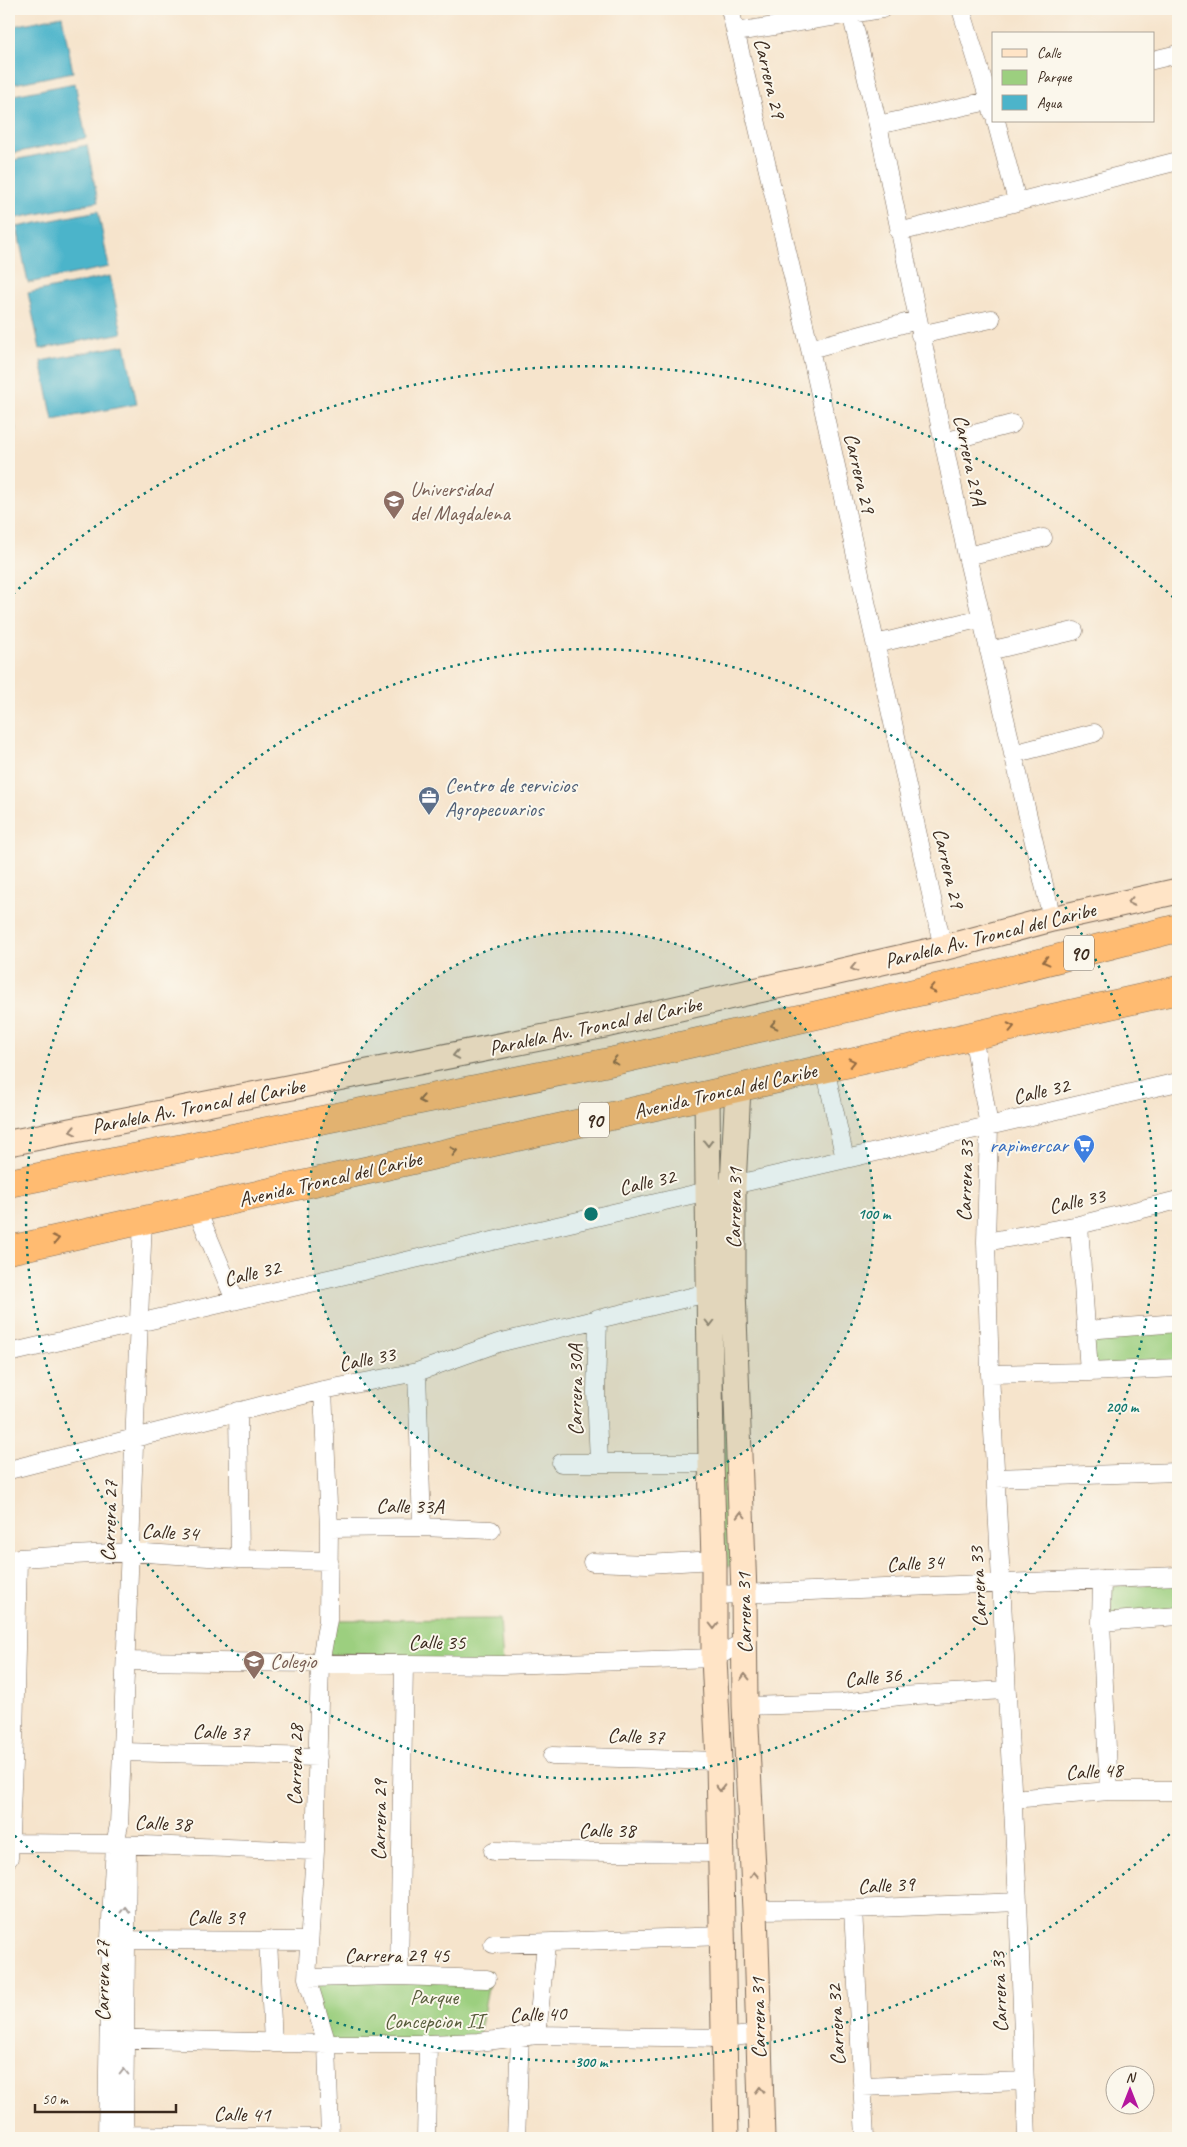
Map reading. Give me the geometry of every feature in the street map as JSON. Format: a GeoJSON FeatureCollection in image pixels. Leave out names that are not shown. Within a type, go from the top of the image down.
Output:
{"type":"FeatureCollection","features":[{"type":"Feature","properties":{"kind":"highway","name":"90"},"geometry":{"type":"LineString","coordinates":[[9,1183],[614,1061],[980,978],[1178,928]]}},
{"type":"Feature","properties":{"kind":"highway","name":"Avenida Troncal del Caribe"},"geometry":{"type":"LineString","coordinates":[[9,1250],[1178,990]]}},
{"type":"Feature","properties":{"kind":"street","name":"Carrera 29"},"geometry":{"type":"LineString","coordinates":[[730,9],[810,349],[943,948]]}},
{"type":"Feature","properties":{"kind":"street"},"geometry":{"type":"LineString","coordinates":[[736,32],[851,12],[882,9]]}},
{"type":"Feature","properties":{"kind":"street"},"geometry":{"type":"LineString","coordinates":[[878,125],[992,104],[961,9]]}},
{"type":"Feature","properties":{"kind":"street","name":"Carrera 29A"},"geometry":{"type":"LineString","coordinates":[[851,12],[878,125],[967,556],[1052,919]]}},
{"type":"Feature","properties":{"kind":"street"},"geometry":{"type":"LineString","coordinates":[[1154,60],[1178,54]]}},
{"type":"Feature","properties":{"kind":"street"},"geometry":{"type":"LineString","coordinates":[[996,122],[1017,201]]}},
{"type":"Feature","properties":{"kind":"street"},"geometry":{"type":"LineString","coordinates":[[899,232],[1178,161]]}},
{"type":"Feature","properties":{"kind":"street"},"geometry":{"type":"LineString","coordinates":[[810,349],[919,327],[991,319]]}},
{"type":"Feature","properties":{"kind":"street"},"geometry":{"type":"LineString","coordinates":[[944,442],[1012,424]]}},
{"type":"Feature","properties":{"kind":"street"},"geometry":{"type":"LineString","coordinates":[[967,556],[1042,538]]}},
{"type":"Feature","properties":{"kind":"street"},"geometry":{"type":"LineString","coordinates":[[876,644],[982,618]]}},
{"type":"Feature","properties":{"kind":"street"},"geometry":{"type":"LineString","coordinates":[[989,651],[1074,631]]}},
{"type":"Feature","properties":{"kind":"street"},"geometry":{"type":"LineString","coordinates":[[1013,754],[1094,733]]}},
{"type":"Feature","properties":{"kind":"street","name":"Paralela Av. Troncal del Caribe"},"geometry":{"type":"LineString","coordinates":[[9,1143],[605,1025],[943,948],[1052,919],[1178,890]]}},
{"type":"Feature","properties":{"kind":"street","name":"Carrera 33"},"geometry":{"type":"LineString","coordinates":[[973,1035],[989,1126],[986,1242],[990,1374],[1018,1902],[1027,2138]]}},
{"type":"Feature","properties":{"kind":"street"},"geometry":{"type":"LineString","coordinates":[[825,1068],[845,1159]]}},
{"type":"Feature","properties":{"kind":"street","name":"Calle 32"},"geometry":{"type":"LineString","coordinates":[[9,1352],[1178,1082]]}},
{"type":"Feature","properties":{"kind":"street","name":"Carrera 31"},"geometry":{"type":"LineString","coordinates":[[726,2138],[719,1761],[714,1658],[714,1560],[710,1463],[721,1290],[733,1185],[738,1088]]}},
{"type":"Feature","properties":{"kind":"street","name":"Carrera 31"},"geometry":{"type":"LineString","coordinates":[[706,1095],[709,1190],[721,1290],[744,1593],[745,1706],[755,1910],[762,2138]]}},
{"type":"Feature","properties":{"kind":"street","name":"Calle 33"},"geometry":{"type":"LineString","coordinates":[[986,1242],[1079,1225],[1178,1200]]}},
{"type":"Feature","properties":{"kind":"street"},"geometry":{"type":"LineString","coordinates":[[196,1208],[235,1300]]}},
{"type":"Feature","properties":{"kind":"street","name":"Carrera 27"},"geometry":{"type":"LineString","coordinates":[[117,2039],[125,1940],[119,1825],[143,1219]]}},
{"type":"Feature","properties":{"kind":"street"},"geometry":{"type":"LineString","coordinates":[[1079,1225],[1089,1372]]}},
{"type":"Feature","properties":{"kind":"street","name":"Calle 33"},"geometry":{"type":"LineString","coordinates":[[9,1470],[323,1390],[417,1372],[498,1343],[721,1290]]}},
{"type":"Feature","properties":{"kind":"street","name":"Carrera 30A"},"geometry":{"type":"LineString","coordinates":[[598,1318],[596,1392],[599,1462]]}},
{"type":"Feature","properties":{"kind":"street"},"geometry":{"type":"LineString","coordinates":[[1086,1330],[1178,1323]]}},
{"type":"Feature","properties":{"kind":"street"},"geometry":{"type":"LineString","coordinates":[[990,1374],[1178,1368]]}},
{"type":"Feature","properties":{"kind":"street"},"geometry":{"type":"LineString","coordinates":[[417,1372],[422,1527]]}},
{"type":"Feature","properties":{"kind":"street","name":"Carrera 28"},"geometry":{"type":"LineString","coordinates":[[323,1390],[329,1528],[328,1620],[320,1664],[315,1851],[307,1978],[327,2044],[330,2138]]}},
{"type":"Feature","properties":{"kind":"street"},"geometry":{"type":"LineString","coordinates":[[238,1411],[240,1559]]}},
{"type":"Feature","properties":{"kind":"street"},"geometry":{"type":"LineString","coordinates":[[561,1463],[710,1463]]}},
{"type":"Feature","properties":{"kind":"street"},"geometry":{"type":"LineString","coordinates":[[996,1478],[1178,1472]]}},
{"type":"Feature","properties":{"kind":"street","name":"Calle 33A"},"geometry":{"type":"LineString","coordinates":[[329,1528],[422,1527],[491,1530]]}},
{"type":"Feature","properties":{"kind":"street","name":"Calle 34"},"geometry":{"type":"LineString","coordinates":[[14,1559],[130,1552],[240,1559],[329,1561]]}},
{"type":"Feature","properties":{"kind":"street"},"geometry":{"type":"LineString","coordinates":[[9,1858],[14,1559]]}},
{"type":"Feature","properties":{"kind":"street"},"geometry":{"type":"LineString","coordinates":[[592,1562],[648,1564],[714,1560]]}},
{"type":"Feature","properties":{"kind":"street","name":"Calle 34"},"geometry":{"type":"LineString","coordinates":[[714,1595],[1178,1576]]}},
{"type":"Feature","properties":{"kind":"street"},"geometry":{"type":"LineString","coordinates":[[1102,1579],[1101,1622],[1109,1791]]}},
{"type":"Feature","properties":{"kind":"street"},"geometry":{"type":"LineString","coordinates":[[1101,1622],[1178,1616]]}},
{"type":"Feature","properties":{"kind":"street","name":"Calle 35"},"geometry":{"type":"LineString","coordinates":[[126,1661],[503,1665],[714,1658],[744,1642]]}},
{"type":"Feature","properties":{"kind":"street","name":"Carrera 29"},"geometry":{"type":"LineString","coordinates":[[399,1976],[404,1664]]}},
{"type":"Feature","properties":{"kind":"street","name":"Calle 36"},"geometry":{"type":"LineString","coordinates":[[745,1706],[842,1703],[900,1696],[1006,1690]]}},
{"type":"Feature","properties":{"kind":"street","name":"Calle 37"},"geometry":{"type":"LineString","coordinates":[[122,1752],[318,1757]]}},
{"type":"Feature","properties":{"kind":"street","name":"Calle 37"},"geometry":{"type":"LineString","coordinates":[[552,1756],[719,1761]]}},
{"type":"Feature","properties":{"kind":"street","name":"Calle 48"},"geometry":{"type":"LineString","coordinates":[[1012,1799],[1109,1791],[1178,1791]]}},
{"type":"Feature","properties":{"kind":"street","name":"Calle 38"},"geometry":{"type":"LineString","coordinates":[[9,1843],[121,1844],[315,1851]]}},
{"type":"Feature","properties":{"kind":"street","name":"Carrera 27"},"geometry":{"type":"LineString","coordinates":[[118,2137],[117,2039],[110,1939],[121,1844]]}},
{"type":"Feature","properties":{"kind":"street","name":"Calle 38"},"geometry":{"type":"LineString","coordinates":[[493,1851],[720,1853]]}},
{"type":"Feature","properties":{"kind":"street","name":"Calle 39"},"geometry":{"type":"LineString","coordinates":[[755,1910],[853,1909],[1018,1902]]}},
{"type":"Feature","properties":{"kind":"street","name":"Carrera 32"},"geometry":{"type":"LineString","coordinates":[[853,1909],[865,2138]]}},
{"type":"Feature","properties":{"kind":"street"},"geometry":{"type":"LineString","coordinates":[[493,1944],[546,1944],[723,1936]]}},
{"type":"Feature","properties":{"kind":"street","name":"Calle 39"},"geometry":{"type":"LineString","coordinates":[[125,1940],[308,1941]]}},
{"type":"Feature","properties":{"kind":"street"},"geometry":{"type":"LineString","coordinates":[[268,1940],[273,2042]]}},
{"type":"Feature","properties":{"kind":"street"},"geometry":{"type":"LineString","coordinates":[[516,2138],[528,2035],[546,1944]]}},
{"type":"Feature","properties":{"kind":"street","name":"Carrera 29 45"},"geometry":{"type":"LineString","coordinates":[[307,1978],[399,1976],[486,1979]]}},
{"type":"Feature","properties":{"kind":"street","name":"Calle 40"},"geometry":{"type":"LineString","coordinates":[[117,2039],[327,2044],[428,2044],[478,2042],[528,2035],[724,2038],[758,2034]]}},
{"type":"Feature","properties":{"kind":"street"},"geometry":{"type":"LineString","coordinates":[[426,2138],[428,2044]]}},
{"type":"Feature","properties":{"kind":"street"},"geometry":{"type":"LineString","coordinates":[[862,2087],[1025,2081]]}},
{"type":"Feature","properties":{"kind":"street","name":"Calle 41"},"geometry":{"type":"LineString","coordinates":[[118,2137],[330,2138]]}},
{"type":"Feature","properties":{"kind":"green space"},"geometry":{"type":"Polygon","coordinates":[[[729,1324],[734,1565],[720,1568],[712,1325],[729,1324]]]}},
{"type":"Feature","properties":{"kind":"green space"},"geometry":{"type":"Polygon","coordinates":[[[1178,1328],[1178,1363],[1092,1365],[1093,1332],[1178,1328]]]}},
{"type":"Feature","properties":{"kind":"green space"},"geometry":{"type":"Polygon","coordinates":[[[1178,1584],[1178,1615],[1107,1617],[1107,1586],[1178,1584]]]}},
{"type":"Feature","properties":{"kind":"green space"},"geometry":{"type":"Polygon","coordinates":[[[500,1619],[503,1665],[320,1664],[328,1620],[500,1619]]]}},
{"type":"Feature","properties":{"kind":"green space","name":"Parque Concepcion II"},"geometry":{"type":"Polygon","coordinates":[[[491,1972],[478,2042],[331,2045],[307,1979],[491,1972]]]}},
{"type":"Feature","properties":{"kind":"water"},"geometry":{"type":"Polygon","coordinates":[[[62,16],[73,72],[9,85],[9,27],[62,16]]]}},
{"type":"Feature","properties":{"kind":"water"},"geometry":{"type":"Polygon","coordinates":[[[75,83],[86,138],[9,154],[9,96],[75,83]]]}},
{"type":"Feature","properties":{"kind":"water"},"geometry":{"type":"Polygon","coordinates":[[[87,145],[98,202],[16,218],[9,180],[9,161],[87,145]]]}},
{"type":"Feature","properties":{"kind":"water"},"geometry":{"type":"Polygon","coordinates":[[[98,211],[109,267],[28,283],[17,227],[98,211]]]}},
{"type":"Feature","properties":{"kind":"water"},"geometry":{"type":"Polygon","coordinates":[[[110,276],[122,333],[40,349],[28,293],[110,276]]]}},
{"type":"Feature","properties":{"kind":"water"},"geometry":{"type":"Polygon","coordinates":[[[125,345],[137,404],[53,420],[41,361],[125,345]]]}},
{"type":"Feature","properties":{"kind":"water"},"geometry":{"type":"Polygon","coordinates":[[[9,396],[16,432],[9,433],[9,396]]]}},
{"type":"Feature","properties":{"kind":"place","name":"Universidad del Magdalena"},"geometry":{"type":"Point","coordinates":[394,520]}},
{"type":"Feature","properties":{"kind":"place","name":"Centro de servicios Agropecuarios"},"geometry":{"type":"Point","coordinates":[429,816]}},
{"type":"Feature","properties":{"kind":"place","name":"rapimercar"},"geometry":{"type":"Point","coordinates":[1084,1164]}},
{"type":"Feature","properties":{"kind":"place","name":"Colegio"},"geometry":{"type":"Point","coordinates":[254,1680]}}]}
